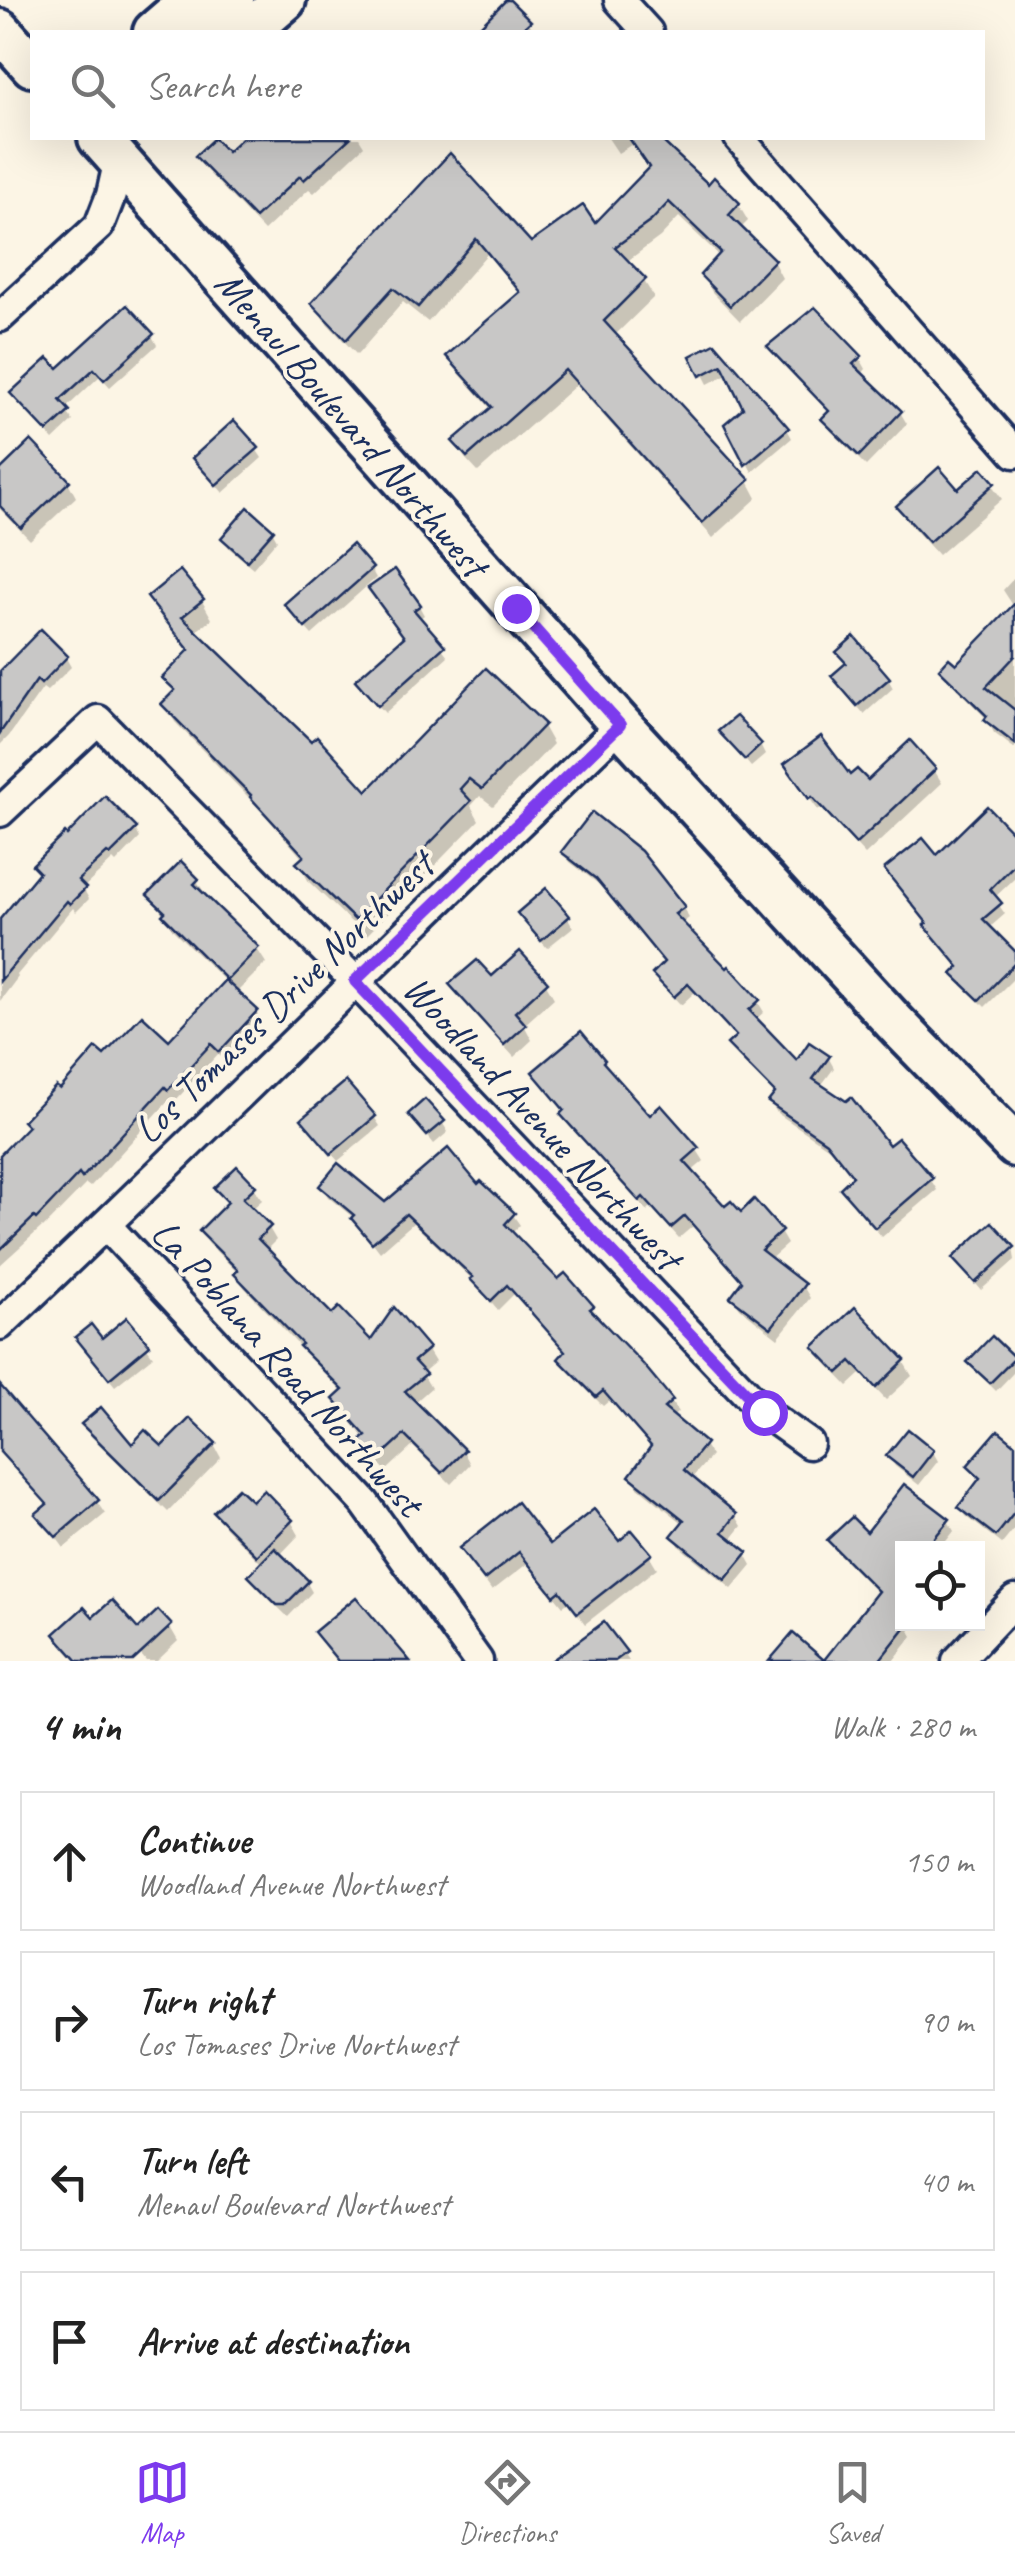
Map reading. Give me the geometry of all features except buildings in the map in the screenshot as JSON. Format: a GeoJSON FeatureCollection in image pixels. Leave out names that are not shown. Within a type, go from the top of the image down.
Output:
{"type":"FeatureCollection","features":[{"type":"Feature","properties":{"kind":"main road"},"geometry":{"type":"LineString","coordinates":[[156,30],[191,0]]}},
{"type":"Feature","properties":{"kind":"main road"},"geometry":{"type":"LineString","coordinates":[[201,30],[233,0]]}},
{"type":"Feature","properties":{"kind":"main road"},"geometry":{"type":"LineString","coordinates":[[250,30],[285,0]]}},
{"type":"Feature","properties":{"kind":"main road"},"geometry":{"type":"LineString","coordinates":[[0,30],[30,64]]}},
{"type":"Feature","properties":{"kind":"main road","name":"Menaul Boulevard Northwest"},"geometry":{"type":"LineString","coordinates":[[121,143],[620,725],[896,1024],[1015,1146]]}},
{"type":"Feature","properties":{"kind":"street"},"geometry":{"type":"LineString","coordinates":[[619,0],[646,30]]}},
{"type":"Feature","properties":{"kind":"street"},"geometry":{"type":"LineString","coordinates":[[741,140],[1015,453]]}},
{"type":"Feature","properties":{"kind":"street"},"geometry":{"type":"LineString","coordinates":[[0,317],[99,226],[111,195],[121,143]]}},
{"type":"Feature","properties":{"kind":"street","name":"Woodland Avenue Northwest"},"geometry":{"type":"LineString","coordinates":[[0,812],[98,720],[355,981],[764,1412],[808,1444]]}},
{"type":"Feature","properties":{"kind":"street","name":"Los Tomases Drive Northwest"},"geometry":{"type":"LineString","coordinates":[[0,1325],[620,725]]}},
{"type":"Feature","properties":{"kind":"street","name":"La Poblana Road Northwest"},"geometry":{"type":"LineString","coordinates":[[106,1225],[364,1502],[478,1661]]}},
{"type":"Feature","properties":{"kind":"street"},"geometry":{"type":"LineString","coordinates":[[957,1661],[1015,1600]]}},
{"type":"Feature","properties":{"kind":"route"},"geometry":{"type":"LineString","coordinates":[[516,608],[620,725],[355,981],[764,1412]]}}]}
